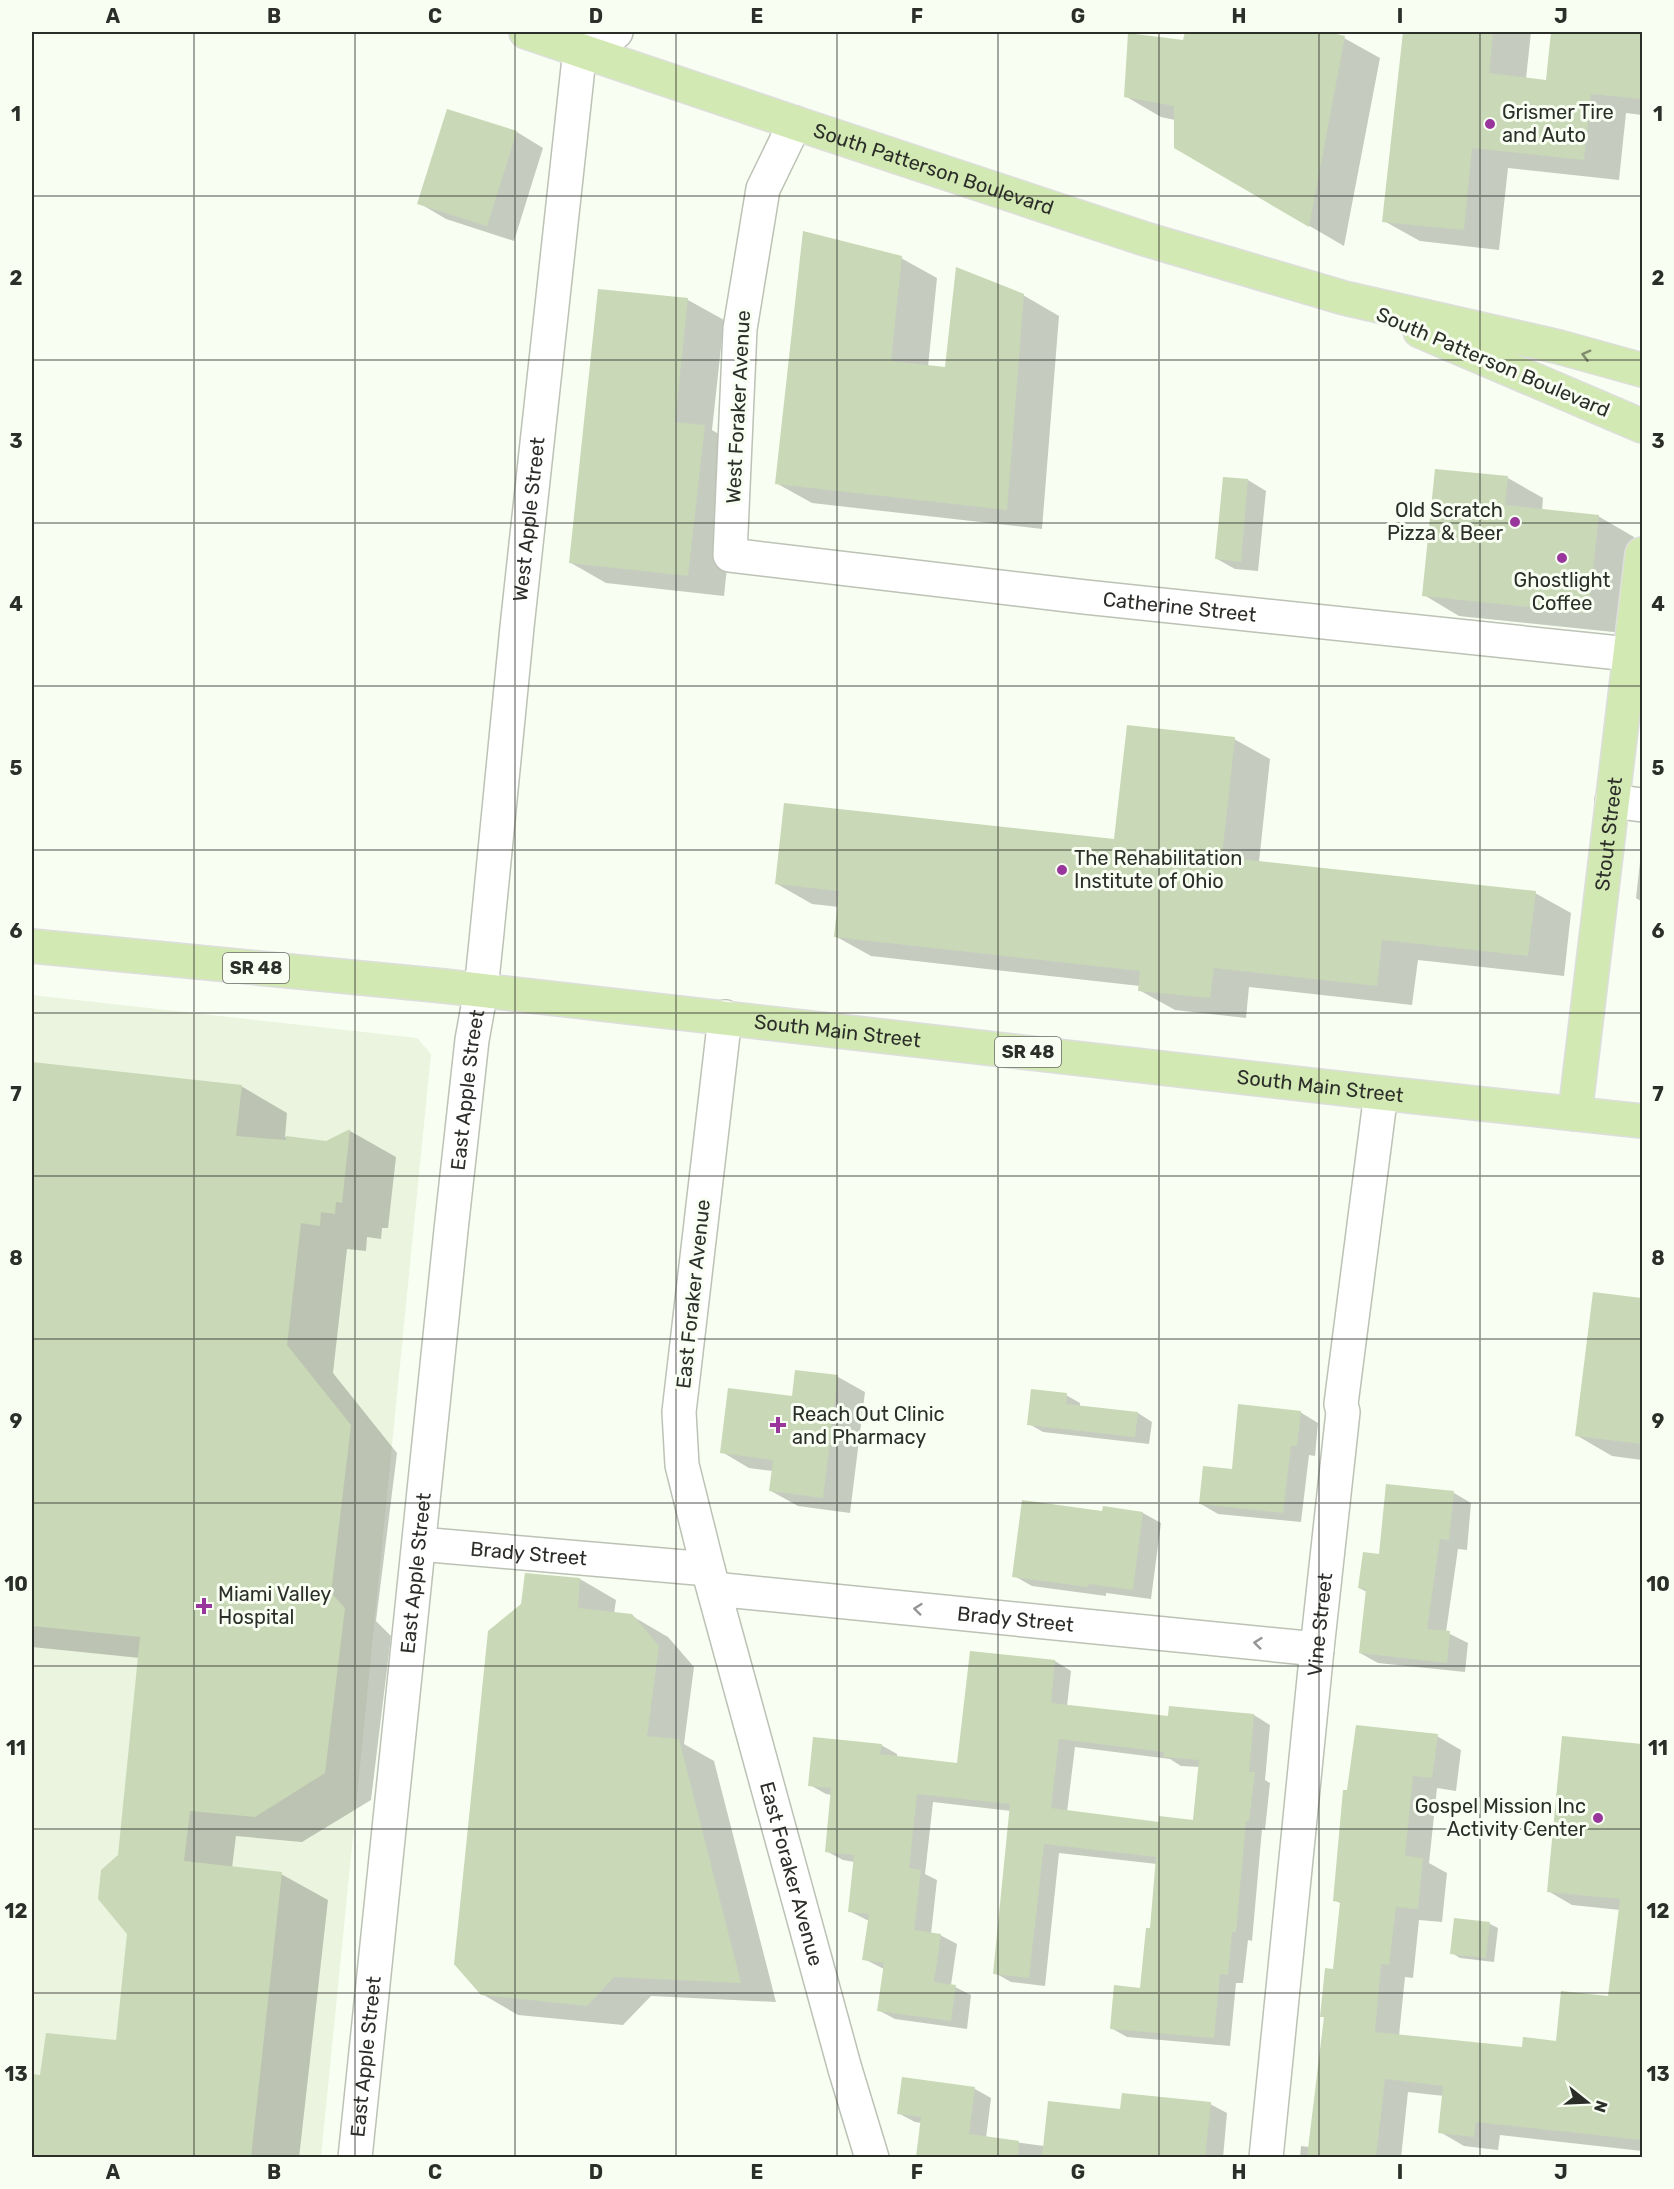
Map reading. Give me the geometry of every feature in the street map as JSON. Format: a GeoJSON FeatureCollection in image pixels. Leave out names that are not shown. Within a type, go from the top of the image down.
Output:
{"type":"FeatureCollection","features":[{"type":"Feature","properties":{"kind":"main road","name":"South Patterson Boulevard"},"geometry":{"type":"LineString","coordinates":[[526,32],[1145,239],[1344,298],[1559,347],[1642,370]]}},
{"type":"Feature","properties":{"kind":"main road","name":"South Patterson Boulevard"},"geometry":{"type":"LineString","coordinates":[[1344,298],[1642,426]]}},
{"type":"Feature","properties":{"kind":"main road","name":"Stout Street"},"geometry":{"type":"LineString","coordinates":[[1575,1114],[1627,803],[1629,654],[1642,554]]}},
{"type":"Feature","properties":{"kind":"main road","name":"South Main Street"},"geometry":{"type":"LineString","coordinates":[[32,946],[480,990],[1642,1121]]}},
{"type":"Feature","properties":{"kind":"street"},"geometry":{"type":"LineString","coordinates":[[580,49],[616,32]]}},
{"type":"Feature","properties":{"kind":"street","name":"West Apple Street"},"geometry":{"type":"LineString","coordinates":[[480,990],[580,49]]}},
{"type":"Feature","properties":{"kind":"street","name":"West Foraker Avenue"},"geometry":{"type":"LineString","coordinates":[[730,555],[740,329],[763,189],[795,123]]}},
{"type":"Feature","properties":{"kind":"street","name":"Catherine Street"},"geometry":{"type":"LineString","coordinates":[[730,555],[1085,597],[1629,654]]}},
{"type":"Feature","properties":{"kind":"street","name":"East Apple Street"},"geometry":{"type":"LineString","coordinates":[[355,2157],[469,1063],[480,990]]}},
{"type":"Feature","properties":{"kind":"street","name":"East Foraker Avenue"},"geometry":{"type":"LineString","coordinates":[[725,1017],[679,1412],[682,1465],[845,2069],[872,2157]]}},
{"type":"Feature","properties":{"kind":"street","name":"Vine Street"},"geometry":{"type":"LineString","coordinates":[[1266,2157],[1343,1412],[1341,1404],[1381,1093]]}},
{"type":"Feature","properties":{"kind":"street","name":"Brady Street"},"geometry":{"type":"LineString","coordinates":[[419,1544],[1317,1649]]}},
{"type":"Feature","properties":{"kind":"shaded area","name":"Miami Valley Hospital"},"geometry":{"type":"Polygon","coordinates":[[[32,995],[417,1038],[431,1054],[321,2157],[32,2158],[32,995]]]}},
{"type":"Feature","properties":{"kind":"building"},"geometry":{"type":"Polygon","coordinates":[[[1185,32],[1328,32],[1345,36],[1309,227],[1174,148],[1174,106],[1124,97],[1128,33],[1183,40],[1185,32]]]}},
{"type":"Feature","properties":{"kind":"building","name":"Grismer Tire and Auto"},"geometry":{"type":"Polygon","coordinates":[[[1403,32],[1493,32],[1489,73],[1546,80],[1551,32],[1642,32],[1642,99],[1591,94],[1584,160],[1472,148],[1464,230],[1382,222],[1403,32]]]}},
{"type":"Feature","properties":{"kind":"building"},"geometry":{"type":"Polygon","coordinates":[[[447,109],[517,131],[487,226],[417,204],[447,109]]]}},
{"type":"Feature","properties":{"kind":"building"},"geometry":{"type":"Polygon","coordinates":[[[803,231],[902,256],[891,361],[945,367],[956,267],[1024,294],[1007,510],[775,484],[803,231]]]}},
{"type":"Feature","properties":{"kind":"building"},"geometry":{"type":"Polygon","coordinates":[[[598,289],[688,298],[675,422],[705,425],[688,576],[569,563],[598,289]]]}},
{"type":"Feature","properties":{"kind":"building"},"geometry":{"type":"Polygon","coordinates":[[[1435,469],[1508,476],[1505,505],[1599,515],[1588,613],[1422,596],[1435,469]]]}},
{"type":"Feature","properties":{"kind":"building"},"geometry":{"type":"Polygon","coordinates":[[[1223,477],[1248,479],[1241,562],[1215,559],[1223,477]]]}},
{"type":"Feature","properties":{"kind":"building","name":"The Rehabilitation Institute of Ohio"},"geometry":{"type":"Polygon","coordinates":[[[1127,725],[1235,737],[1222,857],[1536,891],[1528,956],[1382,940],[1377,986],[1214,968],[1210,998],[1138,991],[1140,971],[834,937],[839,891],[775,884],[784,803],[1114,839],[1127,725]]]}},
{"type":"Feature","properties":{"kind":"building","name":"Miami Valley Hospital"},"geometry":{"type":"Polygon","coordinates":[[[32,1062],[242,1085],[236,1136],[286,1140],[286,1136],[326,1141],[350,1129],[342,1203],[336,1202],[335,1214],[321,1212],[320,1226],[301,1223],[287,1345],[351,1425],[331,1593],[345,1608],[325,1773],[255,1817],[190,1811],[184,1861],[282,1872],[251,2157],[32,2157],[32,2074],[40,2075],[46,2033],[116,2040],[127,1934],[98,1899],[101,1870],[118,1855],[140,1637],[32,1626],[32,1062]]]}},
{"type":"Feature","properties":{"kind":"building"},"geometry":{"type":"Polygon","coordinates":[[[1593,1292],[1642,1298],[1642,1444],[1575,1436],[1593,1292]]]}},
{"type":"Feature","properties":{"kind":"building","name":"Reach Out Clinic and Pharmacy"},"geometry":{"type":"Polygon","coordinates":[[[795,1370],[838,1375],[823,1498],[769,1491],[773,1460],[720,1453],[728,1388],[792,1396],[795,1370]]]}},
{"type":"Feature","properties":{"kind":"building"},"geometry":{"type":"Polygon","coordinates":[[[1031,1389],[1067,1393],[1066,1404],[1138,1412],[1135,1437],[1027,1425],[1031,1389]]]}},
{"type":"Feature","properties":{"kind":"building"},"geometry":{"type":"Polygon","coordinates":[[[1238,1404],[1301,1411],[1297,1446],[1291,1446],[1283,1513],[1199,1504],[1203,1466],[1232,1469],[1238,1404]]]}},
{"type":"Feature","properties":{"kind":"building"},"geometry":{"type":"Polygon","coordinates":[[[1386,1484],[1454,1491],[1449,1540],[1440,1539],[1427,1629],[1450,1631],[1447,1663],[1359,1653],[1366,1589],[1358,1588],[1363,1552],[1379,1554],[1386,1484]]]}},
{"type":"Feature","properties":{"kind":"building"},"geometry":{"type":"Polygon","coordinates":[[[1022,1500],[1102,1511],[1103,1506],[1143,1512],[1133,1590],[1089,1584],[1088,1587],[1012,1577],[1022,1500]]]}},
{"type":"Feature","properties":{"kind":"building"},"geometry":{"type":"Polygon","coordinates":[[[525,1573],[580,1578],[578,1608],[632,1614],[659,1646],[647,1736],[679,1739],[741,1983],[614,1977],[587,2006],[481,1995],[454,1964],[488,1631],[521,1604],[525,1573]]]}},
{"type":"Feature","properties":{"kind":"building"},"geometry":{"type":"Polygon","coordinates":[[[970,1651],[1055,1660],[1051,1703],[1168,1716],[1169,1706],[1254,1714],[1249,1772],[1255,1772],[1249,1821],[1246,1821],[1236,1932],[1232,1932],[1228,1975],[1220,1974],[1214,2038],[1110,2029],[1114,1985],[1140,1988],[1146,1928],[1150,1928],[1156,1857],[1044,1844],[1029,1978],[993,1974],[1010,1804],[917,1794],[909,1868],[921,1870],[914,1930],[941,1934],[934,1982],[956,1985],[951,2021],[877,2011],[884,1963],[862,1960],[869,1914],[848,1912],[854,1855],[825,1852],[831,1788],[808,1786],[813,1737],[882,1744],[880,1754],[957,1763],[970,1651]],[[1059,1739],[1051,1808],[1159,1822],[1159,1816],[1193,1820],[1199,1760],[1163,1757],[1164,1752],[1059,1739]]]}},
{"type":"Feature","properties":{"kind":"building"},"geometry":{"type":"Polygon","coordinates":[[[1356,1725],[1438,1734],[1432,1778],[1413,1776],[1405,1856],[1423,1858],[1418,1909],[1396,1907],[1389,1965],[1381,1964],[1375,2032],[1522,2047],[1523,2037],[1556,2041],[1561,1991],[1608,1996],[1620,1899],[1547,1892],[1562,1736],[1642,1744],[1642,2140],[1476,2122],[1474,2137],[1438,2133],[1443,2086],[1385,2079],[1376,2157],[1307,2157],[1324,2017],[1320,2017],[1325,1968],[1333,1969],[1340,1902],[1333,1901],[1343,1790],[1347,1790],[1356,1725]]]}},
{"type":"Feature","properties":{"kind":"building"},"geometry":{"type":"Polygon","coordinates":[[[1454,1918],[1490,1922],[1486,1958],[1450,1954],[1454,1918]]]}},
{"type":"Feature","properties":{"kind":"building"},"geometry":{"type":"Polygon","coordinates":[[[902,2077],[975,2087],[969,2134],[1019,2141],[1018,2157],[916,2157],[921,2117],[897,2114],[902,2077]]]}},
{"type":"Feature","properties":{"kind":"building"},"geometry":{"type":"Polygon","coordinates":[[[1122,2093],[1211,2102],[1205,2157],[1042,2157],[1048,2101],[1120,2109],[1122,2093]]]}},
{"type":"Feature","properties":{"kind":"place","name":"Grismer Tire and Auto"},"geometry":{"type":"Point","coordinates":[1490,124]}},
{"type":"Feature","properties":{"kind":"place","name":"Old Scratch Pizza & Beer"},"geometry":{"type":"Point","coordinates":[1515,522]}},
{"type":"Feature","properties":{"kind":"place","name":"Ghostlight Coffee"},"geometry":{"type":"Point","coordinates":[1562,558]}},
{"type":"Feature","properties":{"kind":"place","name":"The Rehabilitation Institute of Ohio"},"geometry":{"type":"Point","coordinates":[1062,870]}},
{"type":"Feature","properties":{"kind":"place","name":"Reach Out Clinic and Pharmacy"},"geometry":{"type":"Point","coordinates":[778,1425]}},
{"type":"Feature","properties":{"kind":"place","name":"Miami Valley Hospital"},"geometry":{"type":"Point","coordinates":[204,1606]}},
{"type":"Feature","properties":{"kind":"place","name":"Gospel Mission Inc Activity Center"},"geometry":{"type":"Point","coordinates":[1598,1818]}}]}
